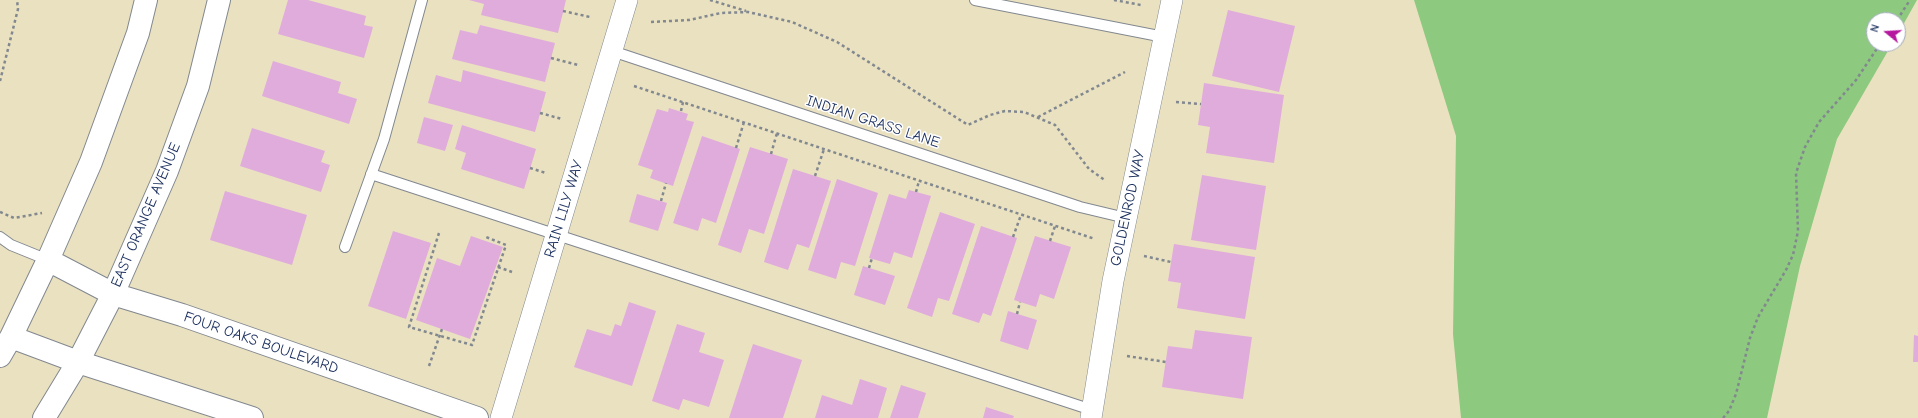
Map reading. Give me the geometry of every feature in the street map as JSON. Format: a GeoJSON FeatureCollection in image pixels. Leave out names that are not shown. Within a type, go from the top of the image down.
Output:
{"type":"FeatureCollection","features":[{"type":"Feature","properties":{"kind":"street"},"geometry":{"type":"LineString","coordinates":[[0,356],[6,335],[48,260],[91,162],[138,33],[146,0]]}},
{"type":"Feature","properties":{"kind":"street","name":"EAST ORANGE AVENUE"},"geometry":{"type":"LineString","coordinates":[[44,418],[78,362],[113,294],[167,171],[198,86],[219,0]]}},
{"type":"Feature","properties":{"kind":"street","name":"RAIN LILY WAY"},"geometry":{"type":"LineString","coordinates":[[500,418],[627,0]]}},
{"type":"Feature","properties":{"kind":"street","name":"GOLDENROD WAY"},"geometry":{"type":"LineString","coordinates":[[1091,414],[1113,281],[1172,0]]}},
{"type":"Feature","properties":{"kind":"street","name":"FOUR OAKS BOULEVARD"},"geometry":{"type":"LineString","coordinates":[[48,260],[113,294],[182,315],[477,418]]}},
{"type":"Feature","properties":{"kind":"street"},"geometry":{"type":"LineString","coordinates":[[6,335],[78,362],[252,418]]}},
{"type":"Feature","properties":{"kind":"lane"},"geometry":{"type":"LineString","coordinates":[[345,247],[398,93],[422,0]]}},
{"type":"Feature","properties":{"kind":"lane"},"geometry":{"type":"LineString","coordinates":[[975,0],[1164,37]]}},
{"type":"Feature","properties":{"kind":"lane","name":"INDIAN GRASS LANE"},"geometry":{"type":"LineString","coordinates":[[612,51],[1080,207],[1126,218]]}},
{"type":"Feature","properties":{"kind":"lane"},"geometry":{"type":"LineString","coordinates":[[371,174],[556,234],[1091,414]]}},
{"type":"Feature","properties":{"kind":"lane"},"geometry":{"type":"LineString","coordinates":[[0,237],[11,245],[48,260]]}},
{"type":"Feature","properties":{"kind":"path"},"geometry":{"type":"LineString","coordinates":[[0,81],[18,10],[17,0]]}},
{"type":"Feature","properties":{"kind":"path"},"geometry":{"type":"LineString","coordinates":[[710,0],[748,12],[792,22],[837,42],[968,125],[990,115],[1005,111],[1024,112],[1055,125],[1089,169],[1106,181]]}},
{"type":"Feature","properties":{"kind":"path"},"geometry":{"type":"LineString","coordinates":[[1114,0],[1140,5]]}},
{"type":"Feature","properties":{"kind":"path"},"geometry":{"type":"LineString","coordinates":[[1902,12],[1910,0]]}},
{"type":"Feature","properties":{"kind":"path"},"geometry":{"type":"LineString","coordinates":[[563,11],[590,17]]}},
{"type":"Feature","properties":{"kind":"path"},"geometry":{"type":"LineString","coordinates":[[651,22],[689,20],[721,13],[748,12]]}},
{"type":"Feature","properties":{"kind":"path"},"geometry":{"type":"LineString","coordinates":[[1723,418],[1729,411],[1736,394],[1750,338],[1758,317],[1786,270],[1793,255],[1798,231],[1796,173],[1805,148],[1819,122],[1856,80],[1875,52]]}},
{"type":"Feature","properties":{"kind":"path"},"geometry":{"type":"LineString","coordinates":[[551,58],[578,65]]}},
{"type":"Feature","properties":{"kind":"path"},"geometry":{"type":"LineString","coordinates":[[1037,118],[1125,72]]}},
{"type":"Feature","properties":{"kind":"path"},"geometry":{"type":"LineString","coordinates":[[634,86],[1095,239]]}},
{"type":"Feature","properties":{"kind":"path"},"geometry":{"type":"LineString","coordinates":[[1174,101],[1201,104]]}},
{"type":"Feature","properties":{"kind":"path"},"geometry":{"type":"LineString","coordinates":[[681,111],[683,102]]}},
{"type":"Feature","properties":{"kind":"path"},"geometry":{"type":"LineString","coordinates":[[540,113],[562,119]]}},
{"type":"Feature","properties":{"kind":"path"},"geometry":{"type":"LineString","coordinates":[[736,148],[744,122]]}},
{"type":"Feature","properties":{"kind":"path"},"geometry":{"type":"LineString","coordinates":[[771,154],[777,133]]}},
{"type":"Feature","properties":{"kind":"path"},"geometry":{"type":"LineString","coordinates":[[815,176],[824,149]]}},
{"type":"Feature","properties":{"kind":"path"},"geometry":{"type":"LineString","coordinates":[[530,168],[546,173]]}},
{"type":"Feature","properties":{"kind":"path"},"geometry":{"type":"LineString","coordinates":[[916,192],[919,181]]}},
{"type":"Feature","properties":{"kind":"path"},"geometry":{"type":"LineString","coordinates":[[661,201],[666,183]]}},
{"type":"Feature","properties":{"kind":"path"},"geometry":{"type":"LineString","coordinates":[[0,212],[14,218],[46,212]]}},
{"type":"Feature","properties":{"kind":"path"},"geometry":{"type":"LineString","coordinates":[[1014,237],[1021,214]]}},
{"type":"Feature","properties":{"kind":"path"},"geometry":{"type":"LineString","coordinates":[[1050,241],[1055,226]]}},
{"type":"Feature","properties":{"kind":"path"},"geometry":{"type":"LineString","coordinates":[[439,233],[409,327],[472,345],[506,245],[486,237]]}},
{"type":"Feature","properties":{"kind":"path"},"geometry":{"type":"LineString","coordinates":[[1144,256],[1171,262]]}},
{"type":"Feature","properties":{"kind":"path"},"geometry":{"type":"LineString","coordinates":[[869,268],[872,258]]}},
{"type":"Feature","properties":{"kind":"path"},"geometry":{"type":"LineString","coordinates":[[498,267],[512,272]]}},
{"type":"Feature","properties":{"kind":"path"},"geometry":{"type":"LineString","coordinates":[[1017,314],[1020,302]]}},
{"type":"Feature","properties":{"kind":"path"},"geometry":{"type":"LineString","coordinates":[[430,366],[442,329]]}},
{"type":"Feature","properties":{"kind":"path"},"geometry":{"type":"LineString","coordinates":[[1127,356],[1166,362]]}},
{"type":"Feature","properties":{"kind":"green space"},"geometry":{"type":"Polygon","coordinates":[[[1414,0],[1917,0],[1906,20],[1906,12],[1866,12],[1866,52],[1887,52],[1837,139],[1800,266],[1767,418],[1461,418],[1453,334],[1456,136],[1414,0]]]}},
{"type":"Feature","properties":{"kind":"building"},"geometry":{"type":"Polygon","coordinates":[[[288,0],[308,0],[366,16],[364,25],[373,27],[364,58],[278,34],[288,0]]]}},
{"type":"Feature","properties":{"kind":"building"},"geometry":{"type":"Polygon","coordinates":[[[469,0],[566,0],[558,33],[481,15],[484,4],[469,0]]]}},
{"type":"Feature","properties":{"kind":"building"},"geometry":{"type":"Polygon","coordinates":[[[1228,10],[1295,26],[1279,92],[1212,76],[1228,10]]]}},
{"type":"Feature","properties":{"kind":"building"},"geometry":{"type":"Polygon","coordinates":[[[480,25],[555,43],[545,82],[452,59],[460,30],[477,34],[480,25]]]}},
{"type":"Feature","properties":{"kind":"building"},"geometry":{"type":"Polygon","coordinates":[[[273,61],[341,82],[338,93],[357,99],[349,124],[262,96],[273,61]]]}},
{"type":"Feature","properties":{"kind":"building"},"geometry":{"type":"Polygon","coordinates":[[[463,70],[546,92],[535,132],[428,103],[436,75],[461,82],[463,70]]]}},
{"type":"Feature","properties":{"kind":"building"},"geometry":{"type":"Polygon","coordinates":[[[1204,83],[1284,95],[1274,163],[1206,153],[1210,127],[1198,125],[1204,83]]]}},
{"type":"Feature","properties":{"kind":"building"},"geometry":{"type":"Polygon","coordinates":[[[669,108],[688,114],[686,120],[694,122],[673,186],[650,178],[653,170],[638,165],[657,109],[668,112],[669,108]]]}},
{"type":"Feature","properties":{"kind":"building"},"geometry":{"type":"Polygon","coordinates":[[[424,117],[453,125],[445,151],[417,143],[424,117]]]}},
{"type":"Feature","properties":{"kind":"building"},"geometry":{"type":"Polygon","coordinates":[[[462,125],[536,149],[524,189],[461,169],[466,153],[455,149],[462,125]]]}},
{"type":"Feature","properties":{"kind":"building"},"geometry":{"type":"Polygon","coordinates":[[[252,128],[325,151],[321,162],[330,165],[321,192],[240,166],[252,128]]]}},
{"type":"Feature","properties":{"kind":"building"},"geometry":{"type":"Polygon","coordinates":[[[702,136],[740,149],[716,223],[702,218],[698,231],[673,223],[702,136]]]}},
{"type":"Feature","properties":{"kind":"building"},"geometry":{"type":"Polygon","coordinates":[[[750,147],[788,159],[764,234],[749,229],[741,253],[718,245],[750,147]]]}},
{"type":"Feature","properties":{"kind":"building"},"geometry":{"type":"Polygon","coordinates":[[[793,169],[831,181],[809,248],[797,244],[788,270],[764,262],[793,169]]]}},
{"type":"Feature","properties":{"kind":"building"},"geometry":{"type":"Polygon","coordinates":[[[1202,175],[1266,186],[1256,250],[1191,240],[1202,175]]]}},
{"type":"Feature","properties":{"kind":"building"},"geometry":{"type":"Polygon","coordinates":[[[837,179],[878,193],[855,266],[841,262],[836,279],[808,270],[837,179]]]}},
{"type":"Feature","properties":{"kind":"building"},"geometry":{"type":"Polygon","coordinates":[[[909,190],[931,196],[912,258],[894,252],[890,264],[869,258],[889,194],[906,199],[909,190]]]}},
{"type":"Feature","properties":{"kind":"building"},"geometry":{"type":"Polygon","coordinates":[[[225,191],[307,215],[292,265],[210,240],[225,191]]]}},
{"type":"Feature","properties":{"kind":"building"},"geometry":{"type":"Polygon","coordinates":[[[637,194],[667,203],[658,231],[629,222],[637,194]]]}},
{"type":"Feature","properties":{"kind":"building"},"geometry":{"type":"Polygon","coordinates":[[[940,212],[975,224],[949,301],[938,298],[932,317],[907,308],[940,212]]]}},
{"type":"Feature","properties":{"kind":"building"},"geometry":{"type":"Polygon","coordinates":[[[981,226],[1017,238],[991,316],[983,313],[979,323],[952,314],[981,226]]]}},
{"type":"Feature","properties":{"kind":"building"},"geometry":{"type":"Polygon","coordinates":[[[393,231],[431,243],[406,319],[368,306],[393,231]]]}},
{"type":"Feature","properties":{"kind":"building"},"geometry":{"type":"Polygon","coordinates":[[[471,236],[503,247],[470,339],[416,320],[437,258],[460,266],[471,236]]]}},
{"type":"Feature","properties":{"kind":"building"},"geometry":{"type":"Polygon","coordinates":[[[1035,236],[1071,247],[1054,299],[1040,294],[1036,307],[1014,300],[1035,236]]]}},
{"type":"Feature","properties":{"kind":"building"},"geometry":{"type":"Polygon","coordinates":[[[1174,244],[1255,257],[1245,319],[1177,308],[1181,283],[1168,281],[1174,244]]]}},
{"type":"Feature","properties":{"kind":"building"},"geometry":{"type":"Polygon","coordinates":[[[863,266],[895,276],[885,305],[854,295],[863,266]]]}},
{"type":"Feature","properties":{"kind":"building"},"geometry":{"type":"Polygon","coordinates":[[[629,302],[656,311],[632,386],[574,367],[587,329],[611,336],[615,324],[621,326],[629,302]]]}},
{"type":"Feature","properties":{"kind":"building"},"geometry":{"type":"Polygon","coordinates":[[[1008,311],[1037,320],[1028,350],[1000,341],[1008,311]]]}},
{"type":"Feature","properties":{"kind":"building"},"geometry":{"type":"Polygon","coordinates":[[[677,324],[705,333],[699,352],[724,360],[709,407],[683,399],[679,410],[652,401],[677,324]]]}},
{"type":"Feature","properties":{"kind":"building"},"geometry":{"type":"Polygon","coordinates":[[[1195,330],[1252,337],[1243,399],[1162,387],[1168,346],[1192,349],[1195,330]]]}},
{"type":"Feature","properties":{"kind":"building"},"geometry":{"type":"Polygon","coordinates":[[[1914,335],[1918,336],[1918,362],[1913,362],[1914,335]]]}},
{"type":"Feature","properties":{"kind":"building"},"geometry":{"type":"Polygon","coordinates":[[[753,344],[802,360],[783,418],[729,418],[753,344]]]}},
{"type":"Feature","properties":{"kind":"building"},"geometry":{"type":"Polygon","coordinates":[[[860,379],[887,388],[878,418],[815,418],[822,395],[852,405],[860,379]]]}},
{"type":"Feature","properties":{"kind":"building"},"geometry":{"type":"Polygon","coordinates":[[[901,385],[926,393],[918,418],[890,418],[901,385]]]}},
{"type":"Feature","properties":{"kind":"building"},"geometry":{"type":"Polygon","coordinates":[[[986,407],[1014,416],[1013,418],[983,418],[986,407]]]}}]}
